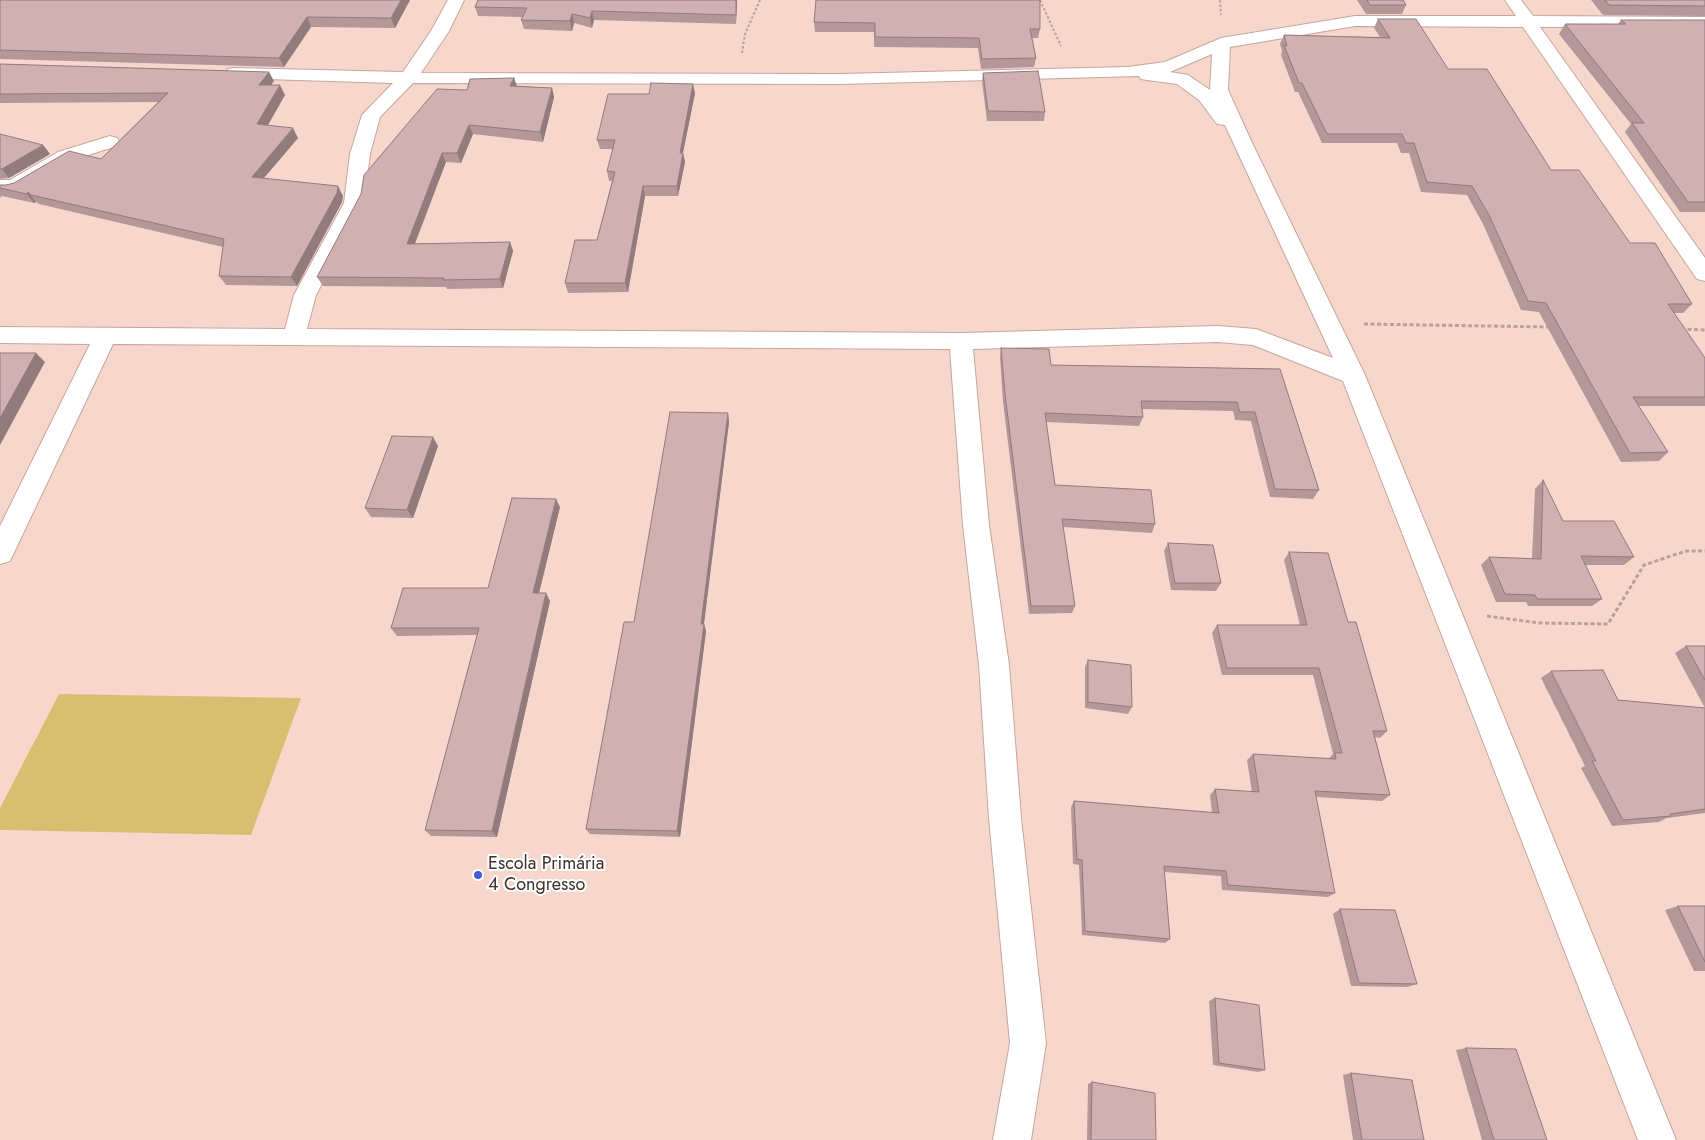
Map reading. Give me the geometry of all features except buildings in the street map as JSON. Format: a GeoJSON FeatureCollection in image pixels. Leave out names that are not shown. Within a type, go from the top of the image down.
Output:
{"type":"FeatureCollection","features":[{"type":"Feature","properties":{"kind":"street"},"geometry":{"type":"LineString","coordinates":[[294,336],[305,295],[354,203],[360,154],[371,115],[408,78],[440,31],[456,0]]}},
{"type":"Feature","properties":{"kind":"street"},"geometry":{"type":"LineString","coordinates":[[1513,0],[1705,274]]}},
{"type":"Feature","properties":{"kind":"street"},"geometry":{"type":"LineString","coordinates":[[219,73],[408,78],[840,79],[1128,72],[1169,67],[1221,43],[1355,21],[1705,22]]}},
{"type":"Feature","properties":{"kind":"street"},"geometry":{"type":"LineString","coordinates":[[1221,43],[1219,90],[1243,145],[1353,374],[1657,1140]]}},
{"type":"Feature","properties":{"kind":"street"},"geometry":{"type":"LineString","coordinates":[[1128,72],[1182,79],[1206,96],[1243,145]]}},
{"type":"Feature","properties":{"kind":"street"},"geometry":{"type":"LineString","coordinates":[[0,186],[14,187],[65,156],[110,142]]}},
{"type":"Feature","properties":{"kind":"street"},"geometry":{"type":"LineString","coordinates":[[1680,236],[1705,237]]}},
{"type":"Feature","properties":{"kind":"street"},"geometry":{"type":"LineString","coordinates":[[0,335],[962,341],[1238,334],[1256,337],[1353,374]]}},
{"type":"Feature","properties":{"kind":"street"},"geometry":{"type":"LineString","coordinates":[[0,553],[106,335]]}},
{"type":"Feature","properties":{"kind":"street"},"geometry":{"type":"LineString","coordinates":[[962,341],[976,525],[994,665],[1005,818],[1028,1043],[1012,1140]]}},
{"type":"Feature","properties":{"kind":"path"},"geometry":{"type":"LineString","coordinates":[[737,79],[745,34],[760,0]]}},
{"type":"Feature","properties":{"kind":"path"},"geometry":{"type":"LineString","coordinates":[[1040,0],[1061,45],[1067,74]]}},
{"type":"Feature","properties":{"kind":"path"},"geometry":{"type":"LineString","coordinates":[[1328,324],[1556,327]]}},
{"type":"Feature","properties":{"kind":"path"},"geometry":{"type":"LineString","coordinates":[[1674,329],[1705,330]]}},
{"type":"Feature","properties":{"kind":"path"},"geometry":{"type":"LineString","coordinates":[[1447,611],[1538,623],[1608,624],[1644,565],[1686,551],[1705,551]]}},
{"type":"Feature","properties":{"kind":"shaded area"},"geometry":{"type":"Polygon","coordinates":[[[59,694],[301,698],[251,835],[0,830],[0,808],[59,694]]]}},
{"type":"Feature","properties":{"kind":"place","name":"Escola Primária 4 Congresso"},"geometry":{"type":"Point","coordinates":[478,875]}}]}
